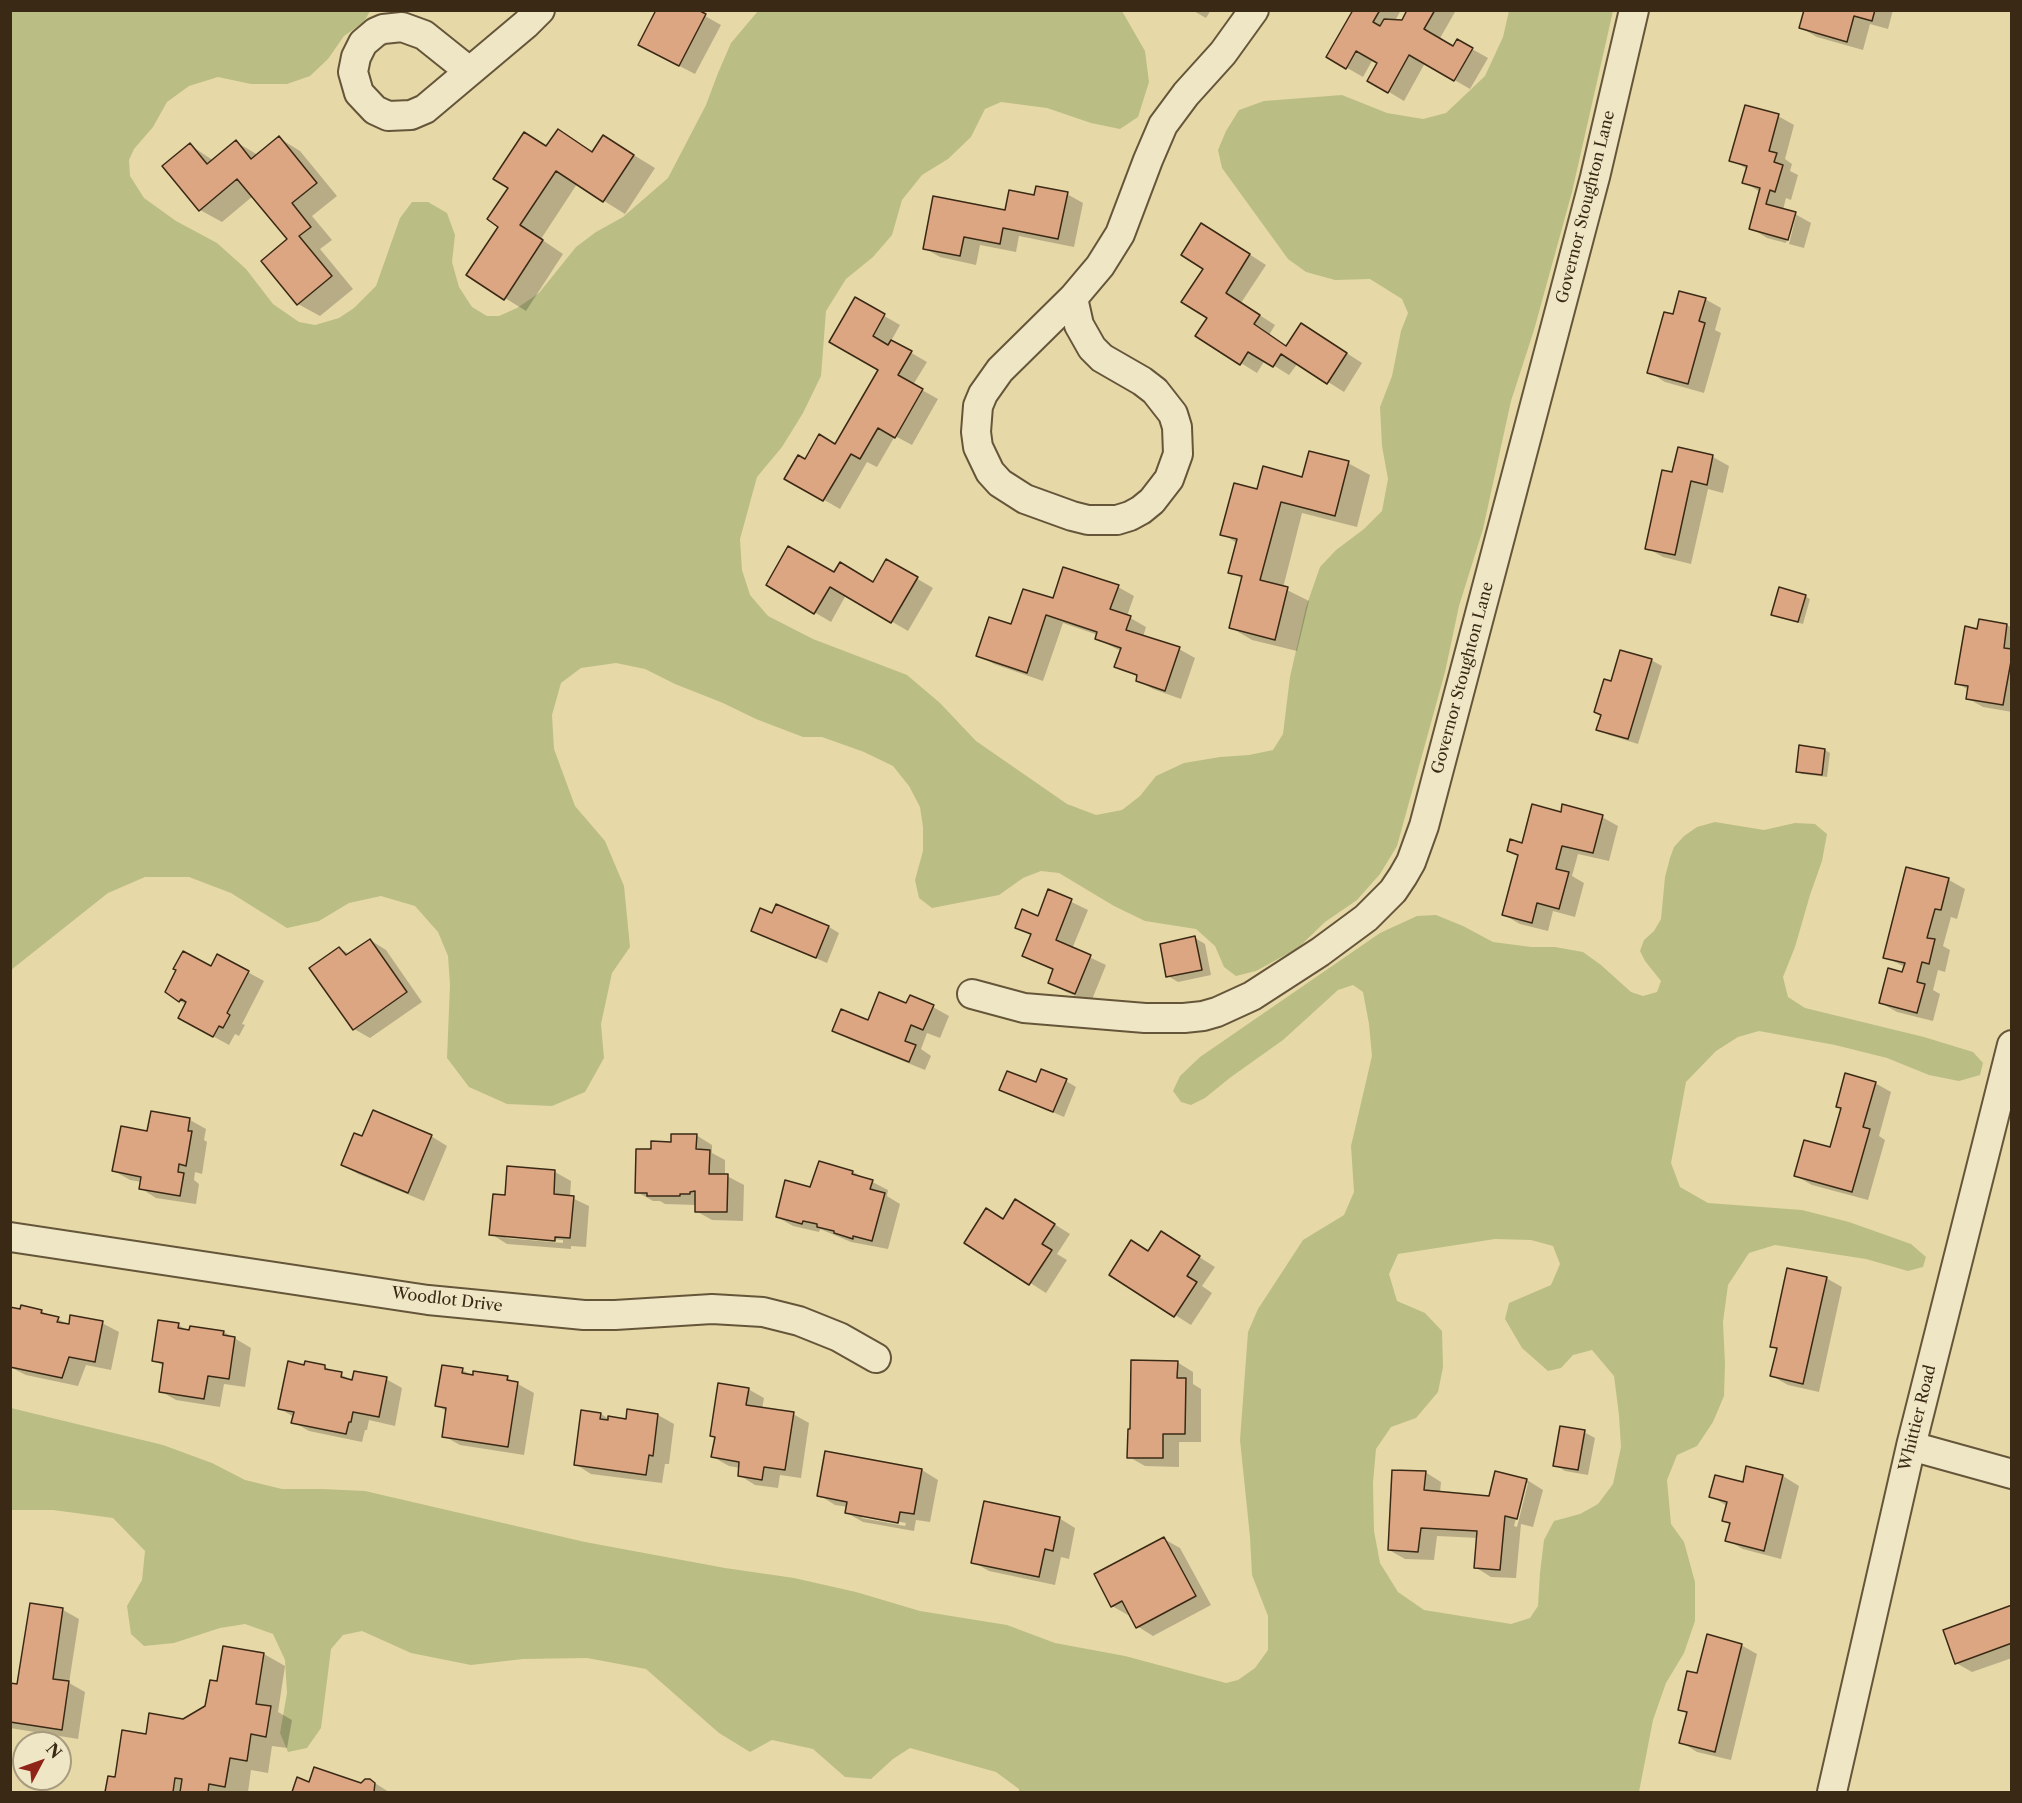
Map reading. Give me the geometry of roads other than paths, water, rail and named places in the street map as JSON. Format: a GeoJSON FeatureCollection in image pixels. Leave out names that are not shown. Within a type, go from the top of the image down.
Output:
{"type":"FeatureCollection","features":[{"type":"Feature","properties":{"kind":"street"},"geometry":{"type":"LineString","coordinates":[[469,71],[540,10]]}},
{"type":"Feature","properties":{"kind":"street"},"geometry":{"type":"LineString","coordinates":[[1073,298],[1079,325],[1092,348],[1101,358],[1155,391],[1173,414],[1177,427],[1178,454],[1169,479],[1157,496],[1141,510],[1117,520],[1088,520],[1025,499],[1011,491],[990,472],[978,447],[976,419],[978,406],[982,394],[1000,370],[1073,298],[1100,266],[1120,234],[1163,125],[1186,94],[1223,54],[1254,10]]}},
{"type":"Feature","properties":{"kind":"street","name":"Governor Stoughton Lane"},"geometry":{"type":"LineString","coordinates":[[972,994],[1024,1008],[1134,1017],[1184,1018],[1210,1014],[1252,996],[1320,952],[1366,918],[1394,891],[1403,876],[1424,826],[1595,177],[1634,10]]}},
{"type":"Feature","properties":{"kind":"street","name":"Whittier Road"},"geometry":{"type":"LineString","coordinates":[[1832,1792],[1911,1446],[2012,1045]]}},
{"type":"Feature","properties":{"kind":"street","name":"Woodlot Drive"},"geometry":{"type":"LineString","coordinates":[[10,1237],[428,1300],[563,1313],[615,1315],[712,1309],[763,1312],[799,1322],[838,1337],[876,1358]]}},
{"type":"Feature","properties":{"kind":"street"},"geometry":{"type":"LineString","coordinates":[[1911,1446],[2012,1474]]}}]}
